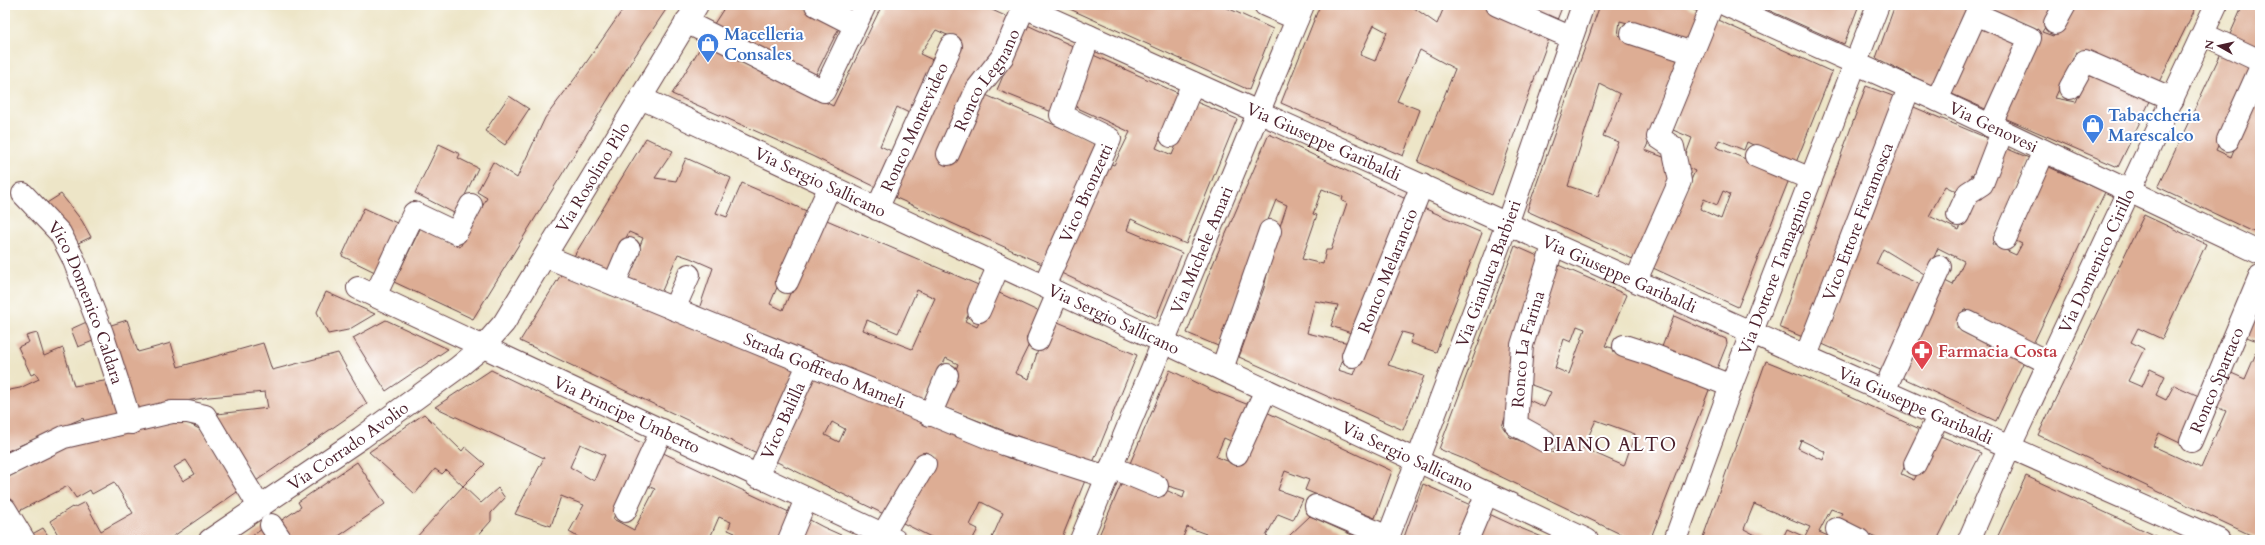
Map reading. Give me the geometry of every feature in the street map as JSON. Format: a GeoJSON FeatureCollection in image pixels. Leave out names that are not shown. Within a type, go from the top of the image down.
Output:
{"type":"FeatureCollection","features":[{"type":"Feature","properties":{"kind":"street"},"geometry":{"type":"LineString","coordinates":[[816,5],[855,25]]}},
{"type":"Feature","properties":{"kind":"street"},"geometry":{"type":"LineString","coordinates":[[692,14],[824,91],[865,5]]}},
{"type":"Feature","properties":{"kind":"street"},"geometry":{"type":"LineString","coordinates":[[1265,5],[1300,12]]}},
{"type":"Feature","properties":{"kind":"street"},"geometry":{"type":"LineString","coordinates":[[1497,5],[1570,36]]}},
{"type":"Feature","properties":{"kind":"street","name":"Via Gianluca Barbieri"},"geometry":{"type":"LineString","coordinates":[[1387,539],[1507,224],[1570,36],[1583,5]]}},
{"type":"Feature","properties":{"kind":"street"},"geometry":{"type":"LineString","coordinates":[[1636,280],[1680,181],[1672,147],[1658,137],[1712,5]]}},
{"type":"Feature","properties":{"kind":"street","name":"Via Genovesi"},"geometry":{"type":"LineString","coordinates":[[1726,5],[1937,100],[2260,253]]}},
{"type":"Feature","properties":{"kind":"street","name":"Via Dottore Tamagnino"},"geometry":{"type":"LineString","coordinates":[[1675,540],[1751,332],[1878,5]]}},
{"type":"Feature","properties":{"kind":"street","name":"Via Domenico Cirillo"},"geometry":{"type":"LineString","coordinates":[[1969,540],[2010,446],[2131,191],[2216,5]]}},
{"type":"Feature","properties":{"kind":"street","name":"Via Giuseppe Garibaldi"},"geometry":{"type":"LineString","coordinates":[[1022,6],[1193,84],[1507,224],[1554,243],[2219,540]]}},
{"type":"Feature","properties":{"kind":"street","name":"Ronco Legnano"},"geometry":{"type":"LineString","coordinates":[[948,154],[977,89],[1003,56],[1022,6]]}},
{"type":"Feature","properties":{"kind":"street"},"geometry":{"type":"LineString","coordinates":[[1937,100],[1978,9],[2030,38],[1996,129],[1982,184],[1968,193],[1958,216]]}},
{"type":"Feature","properties":{"kind":"street","name":"Via Michele Amari"},"geometry":{"type":"LineString","coordinates":[[1081,540],[1162,341],[1300,12]]}},
{"type":"Feature","properties":{"kind":"street","name":"Via Rosolino Pilo"},"geometry":{"type":"LineString","coordinates":[[483,347],[504,323],[692,14]]}},
{"type":"Feature","properties":{"kind":"street"},"geometry":{"type":"LineString","coordinates":[[1632,33],[1692,53]]}},
{"type":"Feature","properties":{"kind":"street"},"geometry":{"type":"LineString","coordinates":[[2203,34],[2260,61]]}},
{"type":"Feature","properties":{"kind":"street","name":"Vico Bronzetti"},"geometry":{"type":"LineString","coordinates":[[1051,290],[1110,138],[1061,115],[1089,36]]}},
{"type":"Feature","properties":{"kind":"street","name":"Ronco Montevideo"},"geometry":{"type":"LineString","coordinates":[[877,209],[951,46]]}},
{"type":"Feature","properties":{"kind":"street"},"geometry":{"type":"LineString","coordinates":[[2070,88],[2085,61],[2173,98]]}},
{"type":"Feature","properties":{"kind":"street"},"geometry":{"type":"LineString","coordinates":[[2228,140],[2260,69]]}},
{"type":"Feature","properties":{"kind":"street"},"geometry":{"type":"LineString","coordinates":[[1171,136],[1193,84]]}},
{"type":"Feature","properties":{"kind":"street","name":"Vico Ettore Fieramosca"},"geometry":{"type":"LineString","coordinates":[[1806,356],[1909,88]]}},
{"type":"Feature","properties":{"kind":"street","name":"Via Sergio Sallicano"},"geometry":{"type":"LineString","coordinates":[[641,98],[1488,493],[1553,533],[1587,540]]}},
{"type":"Feature","properties":{"kind":"street"},"geometry":{"type":"LineString","coordinates":[[2005,239],[2044,151]]}},
{"type":"Feature","properties":{"kind":"street"},"geometry":{"type":"LineString","coordinates":[[1756,156],[1810,179]]}},
{"type":"Feature","properties":{"kind":"street","name":"Ronco Melarancio"},"geometry":{"type":"LineString","coordinates":[[1353,356],[1422,185]]}},
{"type":"Feature","properties":{"kind":"street"},"geometry":{"type":"LineString","coordinates":[[787,282],[830,186]]}},
{"type":"Feature","properties":{"kind":"street","name":"Vico Domenico Caldara"},"geometry":{"type":"LineString","coordinates":[[23,194],[60,233],[73,258],[102,333],[131,422]]}},
{"type":"Feature","properties":{"kind":"street","name":"Via Principe Umberto"},"geometry":{"type":"LineString","coordinates":[[471,205],[456,233],[414,213],[366,292],[662,430],[757,477],[889,537]]}},
{"type":"Feature","properties":{"kind":"street"},"geometry":{"type":"LineString","coordinates":[[1222,369],[1270,231]]}},
{"type":"Feature","properties":{"kind":"street","name":"Ronco La Farina"},"geometry":{"type":"LineString","coordinates":[[1545,441],[1516,425],[1522,344],[1554,243]]}},
{"type":"Feature","properties":{"kind":"street"},"geometry":{"type":"LineString","coordinates":[[614,284],[629,249]]}},
{"type":"Feature","properties":{"kind":"street","name":"Strada Goffredo Mameli"},"geometry":{"type":"LineString","coordinates":[[545,256],[930,415],[1004,444],[1157,486]]}},
{"type":"Feature","properties":{"kind":"street"},"geometry":{"type":"LineString","coordinates":[[979,311],[999,265]]}},
{"type":"Feature","properties":{"kind":"street"},"geometry":{"type":"LineString","coordinates":[[1884,391],[1940,266]]}},
{"type":"Feature","properties":{"kind":"street"},"geometry":{"type":"LineString","coordinates":[[674,310],[688,275]]}},
{"type":"Feature","properties":{"kind":"street","name":"Ronco Spartaco"},"geometry":{"type":"LineString","coordinates":[[2191,441],[2260,276]]}},
{"type":"Feature","properties":{"kind":"street"},"geometry":{"type":"LineString","coordinates":[[1038,340],[1051,290]]}},
{"type":"Feature","properties":{"kind":"street"},"geometry":{"type":"LineString","coordinates":[[1968,322],[2049,363]]}},
{"type":"Feature","properties":{"kind":"street"},"geometry":{"type":"LineString","coordinates":[[1624,346],[1655,356],[1731,386]]}},
{"type":"Feature","properties":{"kind":"street","name":"Via Corrado Avolio"},"geometry":{"type":"LineString","coordinates":[[210,540],[361,438],[483,347]]}},
{"type":"Feature","properties":{"kind":"street","name":"Vico Balilla"},"geometry":{"type":"LineString","coordinates":[[757,477],[808,365]]}},
{"type":"Feature","properties":{"kind":"street"},"geometry":{"type":"LineString","coordinates":[[930,415],[947,375]]}},
{"type":"Feature","properties":{"kind":"street"},"geometry":{"type":"LineString","coordinates":[[1237,454],[1266,390]]}},
{"type":"Feature","properties":{"kind":"street"},"geometry":{"type":"LineString","coordinates":[[5,466],[64,437],[172,412],[188,412],[205,416],[259,506]]}},
{"type":"Feature","properties":{"kind":"street"},"geometry":{"type":"LineString","coordinates":[[1915,464],[1939,415]]}},
{"type":"Feature","properties":{"kind":"street"},"geometry":{"type":"LineString","coordinates":[[625,511],[662,430]]}},
{"type":"Feature","properties":{"kind":"street"},"geometry":{"type":"LineString","coordinates":[[889,537],[925,464]]}},
{"type":"Feature","properties":{"kind":"street"},"geometry":{"type":"LineString","coordinates":[[1467,540],[1488,493]]}},
{"type":"Feature","properties":{"kind":"street"},"geometry":{"type":"LineString","coordinates":[[789,540],[806,499]]}},
{"type":"Feature","properties":{"kind":"street"},"geometry":{"type":"LineString","coordinates":[[1316,506],[1387,539]]}},
{"type":"Feature","properties":{"kind":"street"},"geometry":{"type":"LineString","coordinates":[[5,510],[24,540]]}},
{"type":"Feature","properties":{"kind":"street"},"geometry":{"type":"LineString","coordinates":[[1837,529],[1859,540]]}},
{"type":"Feature","properties":{"kind":"building"},"geometry":{"type":"Polygon","coordinates":[[[626,5],[669,5],[631,62],[473,319],[394,282],[421,227],[460,247],[487,198],[477,192],[493,162],[517,178],[545,118],[579,73],[626,5]]]}},
{"type":"Feature","properties":{"kind":"building"},"geometry":{"type":"Polygon","coordinates":[[[726,5],[797,5],[840,26],[814,78],[712,27],[726,5]]]}},
{"type":"Feature","properties":{"kind":"building"},"geometry":{"type":"Polygon","coordinates":[[[837,5],[849,5],[847,10],[837,5]]]}},
{"type":"Feature","properties":{"kind":"building"},"geometry":{"type":"Polygon","coordinates":[[[882,5],[981,5],[1012,19],[981,93],[1101,145],[1042,264],[892,196],[961,41],[936,30],[920,54],[937,62],[911,114],[897,107],[880,146],[896,153],[880,189],[812,156],[672,94],[705,40],[833,106],[882,5]]]}},
{"type":"Feature","properties":{"kind":"building"},"geometry":{"type":"Polygon","coordinates":[[[1061,5],[1221,5],[1273,29],[1249,90],[1061,5]]]}},
{"type":"Feature","properties":{"kind":"building"},"geometry":{"type":"Polygon","coordinates":[[[1320,5],[1410,5],[1437,24],[1445,5],[1485,5],[1551,33],[1492,195],[1418,162],[1455,69],[1420,50],[1397,101],[1420,110],[1403,156],[1281,103],[1320,5]],[[1374,25],[1360,55],[1375,61],[1387,32],[1374,25]]]}},
{"type":"Feature","properties":{"kind":"building"},"geometry":{"type":"Polygon","coordinates":[[[1520,5],[1563,5],[1555,25],[1520,5]]]}},
{"type":"Feature","properties":{"kind":"building"},"geometry":{"type":"Polygon","coordinates":[[[1600,5],[1683,5],[1703,14],[1690,43],[1655,30],[1620,21],[1618,35],[1685,58],[1645,150],[1671,160],[1673,178],[1637,261],[1527,211],[1600,5]],[[1600,84],[1568,186],[1598,196],[1618,142],[1603,136],[1620,94],[1600,84]]]}},
{"type":"Feature","properties":{"kind":"building"},"geometry":{"type":"Polygon","coordinates":[[[1757,5],[1859,5],[1844,44],[1757,5]]]}},
{"type":"Feature","properties":{"kind":"building"},"geometry":{"type":"Polygon","coordinates":[[[1895,5],[1971,5],[1935,87],[1876,58],[1895,5]]]}},
{"type":"Feature","properties":{"kind":"building"},"geometry":{"type":"Polygon","coordinates":[[[1991,5],[2059,5],[2042,32],[2053,36],[2074,5],[2197,5],[2157,86],[2076,52],[2055,98],[2076,102],[2088,75],[2152,97],[2118,167],[2000,116],[2031,53],[2039,31],[1989,9],[1991,5]]]}},
{"type":"Feature","properties":{"kind":"building"},"geometry":{"type":"Polygon","coordinates":[[[2243,5],[2260,5],[2260,54],[2228,39],[2243,5]]]}},
{"type":"Feature","properties":{"kind":"building"},"geometry":{"type":"Polygon","coordinates":[[[1711,17],[1832,72],[1795,165],[1747,142],[1744,150],[1719,140],[1716,147],[1790,177],[1738,307],[1653,268],[1695,171],[1682,165],[1692,138],[1673,130],[1678,117],[1671,114],[1711,17]],[[1723,191],[1717,205],[1704,199],[1700,209],[1721,219],[1730,194],[1723,191]]]}},
{"type":"Feature","properties":{"kind":"building"},"geometry":{"type":"Polygon","coordinates":[[[1981,22],[2023,41],[1992,112],[1950,93],[1981,22]]]}},
{"type":"Feature","properties":{"kind":"building"},"geometry":{"type":"Polygon","coordinates":[[[1025,24],[1077,48],[1060,84],[1066,87],[1052,112],[997,90],[1025,24]]]}},
{"type":"Feature","properties":{"kind":"building"},"geometry":{"type":"Polygon","coordinates":[[[2222,51],[2256,67],[2216,150],[2231,157],[2260,86],[2260,235],[2158,187],[2222,51]]]}},
{"type":"Feature","properties":{"kind":"building"},"geometry":{"type":"Polygon","coordinates":[[[1091,54],[1180,94],[1156,148],[1172,155],[1194,101],[1237,119],[1186,244],[1131,219],[1127,230],[1182,253],[1156,318],[1057,271],[1106,162],[1114,165],[1130,132],[1071,105],[1091,54]]]}},
{"type":"Feature","properties":{"kind":"building"},"geometry":{"type":"Polygon","coordinates":[[[1866,86],[1898,98],[1805,338],[1779,327],[1866,86]]]}},
{"type":"Feature","properties":{"kind":"building"},"geometry":{"type":"Polygon","coordinates":[[[509,96],[529,109],[505,145],[485,131],[509,96]]]}},
{"type":"Feature","properties":{"kind":"building"},"geometry":{"type":"Polygon","coordinates":[[[1909,105],[1992,140],[1977,177],[1971,175],[1963,195],[1945,186],[1929,216],[1959,230],[1974,196],[1981,199],[2003,147],[2029,158],[1992,244],[2016,255],[2022,244],[2014,240],[2049,167],[2105,192],[2033,344],[1964,309],[1957,328],[2025,359],[1996,421],[1899,376],[1943,280],[1953,285],[1964,261],[1938,248],[1926,275],[1883,249],[1876,264],[1923,286],[1887,373],[1820,343],[1909,105]]]}},
{"type":"Feature","properties":{"kind":"building"},"geometry":{"type":"Polygon","coordinates":[[[1269,134],[1408,200],[1354,334],[1331,326],[1338,305],[1315,301],[1307,333],[1349,343],[1338,370],[1354,375],[1421,207],[1482,233],[1436,352],[1410,343],[1413,335],[1402,332],[1388,365],[1424,376],[1403,430],[1239,357],[1264,288],[1272,251],[1287,205],[1276,200],[1218,346],[1187,333],[1210,271],[1269,134]],[[1322,189],[1313,214],[1317,215],[1302,259],[1323,264],[1326,250],[1331,250],[1347,203],[1342,201],[1343,197],[1322,189]]]}},
{"type":"Feature","properties":{"kind":"building"},"geometry":{"type":"Polygon","coordinates":[[[646,138],[673,151],[655,178],[676,181],[686,158],[731,178],[716,213],[727,217],[742,183],[809,212],[770,304],[783,310],[822,218],[983,287],[965,321],[977,327],[995,291],[1044,314],[1015,373],[1029,379],[1037,353],[1053,320],[1137,355],[1092,465],[943,407],[958,364],[946,358],[923,403],[699,309],[713,268],[690,258],[678,254],[661,293],[627,279],[643,238],[629,232],[609,271],[574,256],[646,138]],[[917,290],[898,333],[867,320],[863,330],[912,349],[935,298],[917,290]]]}},
{"type":"Feature","properties":{"kind":"building"},"geometry":{"type":"Polygon","coordinates":[[[439,144],[460,154],[458,158],[478,168],[456,214],[415,193],[439,144]]]}},
{"type":"Feature","properties":{"kind":"building"},"geometry":{"type":"Polygon","coordinates":[[[61,194],[82,221],[91,237],[72,246],[42,206],[61,194]]]}},
{"type":"Feature","properties":{"kind":"building"},"geometry":{"type":"Polygon","coordinates":[[[364,208],[399,224],[377,273],[342,256],[364,208]]]}},
{"type":"Feature","properties":{"kind":"building"},"geometry":{"type":"Polygon","coordinates":[[[2144,215],[2206,244],[2162,339],[2138,328],[2131,342],[2144,349],[2128,381],[2142,387],[2150,369],[2165,376],[2156,395],[2166,400],[2174,385],[2201,397],[2180,443],[2159,433],[2153,446],[2201,468],[2226,411],[2214,406],[2229,372],[2245,379],[2260,344],[2259,539],[2038,435],[2144,215]]]}},
{"type":"Feature","properties":{"kind":"building"},"geometry":{"type":"Polygon","coordinates":[[[1515,246],[1540,257],[1510,405],[1502,426],[1510,437],[1554,453],[1560,439],[1524,418],[1529,400],[1544,407],[1551,392],[1526,383],[1528,358],[1556,264],[1627,295],[1605,346],[1654,360],[1711,385],[1650,540],[1633,540],[1464,459],[1439,449],[1515,246]],[[1577,326],[1571,342],[1564,339],[1555,368],[1569,374],[1585,329],[1577,326]],[[1596,420],[1583,448],[1624,466],[1635,434],[1596,420]]]}},
{"type":"Feature","properties":{"kind":"building"},"geometry":{"type":"Polygon","coordinates":[[[562,273],[668,318],[796,367],[759,454],[520,341],[562,273]]]}},
{"type":"Feature","properties":{"kind":"building"},"geometry":{"type":"Polygon","coordinates":[[[326,292],[375,314],[348,330],[328,334],[317,312],[326,292]]]}},
{"type":"Feature","properties":{"kind":"building"},"geometry":{"type":"Polygon","coordinates":[[[2260,299],[2260,342],[2244,336],[2260,299]]]}},
{"type":"Feature","properties":{"kind":"building"},"geometry":{"type":"Polygon","coordinates":[[[1674,316],[1726,339],[1727,344],[1715,374],[1660,352],[1674,316]]]}},
{"type":"Feature","properties":{"kind":"building"},"geometry":{"type":"Polygon","coordinates":[[[91,320],[98,339],[78,347],[71,329],[91,320]]]}},
{"type":"Feature","properties":{"kind":"building"},"geometry":{"type":"Polygon","coordinates":[[[127,320],[138,352],[171,343],[178,367],[263,343],[272,370],[338,353],[367,404],[256,481],[217,414],[268,408],[265,392],[209,397],[157,406],[136,413],[105,327],[127,320]]]}},
{"type":"Feature","properties":{"kind":"building"},"geometry":{"type":"Polygon","coordinates":[[[386,320],[448,349],[386,391],[353,338],[386,320]]]}},
{"type":"Feature","properties":{"kind":"building"},"geometry":{"type":"Polygon","coordinates":[[[37,333],[44,356],[63,348],[74,386],[110,380],[122,417],[86,427],[83,418],[5,452],[5,391],[20,388],[39,379],[36,373],[31,375],[18,347],[29,342],[26,336],[37,333]]]}},
{"type":"Feature","properties":{"kind":"building"},"geometry":{"type":"Polygon","coordinates":[[[1766,361],[1808,378],[1922,430],[1901,474],[1914,480],[1938,435],[1981,453],[1937,540],[1880,540],[1838,520],[1842,513],[1831,509],[1819,532],[1837,540],[1782,540],[1787,529],[1805,537],[1810,527],[1754,504],[1744,529],[1765,540],[1702,540],[1766,361]],[[1801,440],[1798,448],[1823,460],[1826,452],[1801,440]]]}},
{"type":"Feature","properties":{"kind":"building"},"geometry":{"type":"Polygon","coordinates":[[[491,370],[646,445],[613,519],[634,530],[655,489],[643,484],[659,451],[791,513],[779,540],[731,540],[735,533],[728,530],[731,522],[719,517],[709,540],[583,540],[569,532],[584,505],[561,496],[551,526],[515,514],[544,458],[435,407],[491,370]],[[580,444],[570,467],[594,481],[605,455],[580,444]]]}},
{"type":"Feature","properties":{"kind":"building"},"geometry":{"type":"Polygon","coordinates":[[[1170,370],[1213,391],[1254,407],[1235,443],[1224,438],[1216,457],[1236,464],[1262,410],[1392,471],[1375,518],[1305,490],[1309,480],[1285,471],[1278,490],[1303,499],[1293,520],[1278,514],[1266,536],[1274,540],[1204,540],[1206,534],[1187,527],[1182,540],[1097,540],[1123,480],[1164,496],[1166,490],[1183,498],[1185,491],[1168,486],[1128,468],[1170,370]]]}},
{"type":"Feature","properties":{"kind":"building"},"geometry":{"type":"Polygon","coordinates":[[[813,372],[965,437],[1008,458],[1086,478],[1061,540],[991,540],[1003,513],[981,502],[970,525],[978,529],[972,540],[937,540],[897,520],[932,455],[925,452],[888,516],[775,461],[813,372]],[[832,422],[825,435],[839,442],[845,429],[832,422]]]}},
{"type":"Feature","properties":{"kind":"building"},"geometry":{"type":"Polygon","coordinates":[[[424,414],[462,451],[465,447],[485,464],[463,486],[446,470],[442,474],[435,469],[415,494],[369,452],[424,414]]]}},
{"type":"Feature","properties":{"kind":"building"},"geometry":{"type":"Polygon","coordinates":[[[184,421],[203,431],[240,490],[168,540],[61,540],[50,521],[72,507],[73,508],[85,502],[101,531],[133,513],[114,482],[92,494],[90,490],[76,498],[68,486],[13,514],[5,501],[5,476],[42,453],[133,429],[184,421]],[[186,460],[174,467],[183,481],[195,474],[186,460]]]}},
{"type":"Feature","properties":{"kind":"building"},"geometry":{"type":"Polygon","coordinates":[[[357,462],[385,504],[333,540],[286,540],[276,524],[301,507],[298,502],[357,462]]]}},
{"type":"Feature","properties":{"kind":"building"},"geometry":{"type":"Polygon","coordinates":[[[2026,476],[2165,540],[1996,540],[2026,476]]]}},
{"type":"Feature","properties":{"kind":"building"},"geometry":{"type":"Polygon","coordinates":[[[1423,484],[1475,507],[1460,540],[1403,540],[1423,484]]]}},
{"type":"Feature","properties":{"kind":"building"},"geometry":{"type":"Polygon","coordinates":[[[463,486],[481,503],[498,488],[505,498],[491,513],[491,521],[474,540],[414,540],[463,486]]]}},
{"type":"Feature","properties":{"kind":"building"},"geometry":{"type":"Polygon","coordinates":[[[1487,513],[1542,537],[1540,540],[1476,540],[1487,513]]]}},
{"type":"Feature","properties":{"kind":"building"},"geometry":{"type":"Polygon","coordinates":[[[1310,516],[1363,540],[1288,540],[1290,535],[1310,516]]]}},
{"type":"Feature","properties":{"kind":"building"},"geometry":{"type":"Polygon","coordinates":[[[5,517],[20,540],[5,540],[5,517]]]}},
{"type":"Feature","properties":{"kind":"building"},"geometry":{"type":"Polygon","coordinates":[[[808,519],[823,527],[852,540],[797,540],[808,519]]]}},
{"type":"Feature","properties":{"kind":"building"},"geometry":{"type":"Polygon","coordinates":[[[265,527],[274,540],[246,540],[265,527]]]}},
{"type":"Feature","properties":{"kind":"building"},"geometry":{"type":"Polygon","coordinates":[[[43,528],[51,540],[29,540],[27,537],[43,528]]]}},
{"type":"Feature","properties":{"kind":"place","name":"Macelleria Consales"},"geometry":{"type":"Point","coordinates":[708,64]}},
{"type":"Feature","properties":{"kind":"place","name":"Tabaccheria Marescalco"},"geometry":{"type":"Point","coordinates":[2093,144]}},
{"type":"Feature","properties":{"kind":"place","name":"Farmacia Costa"},"geometry":{"type":"Point","coordinates":[1922,370]}},
{"type":"Feature","properties":{"kind":"district","name":"PIANO ALTO"},"geometry":{"type":"Point","coordinates":[1610,444]}}]}
